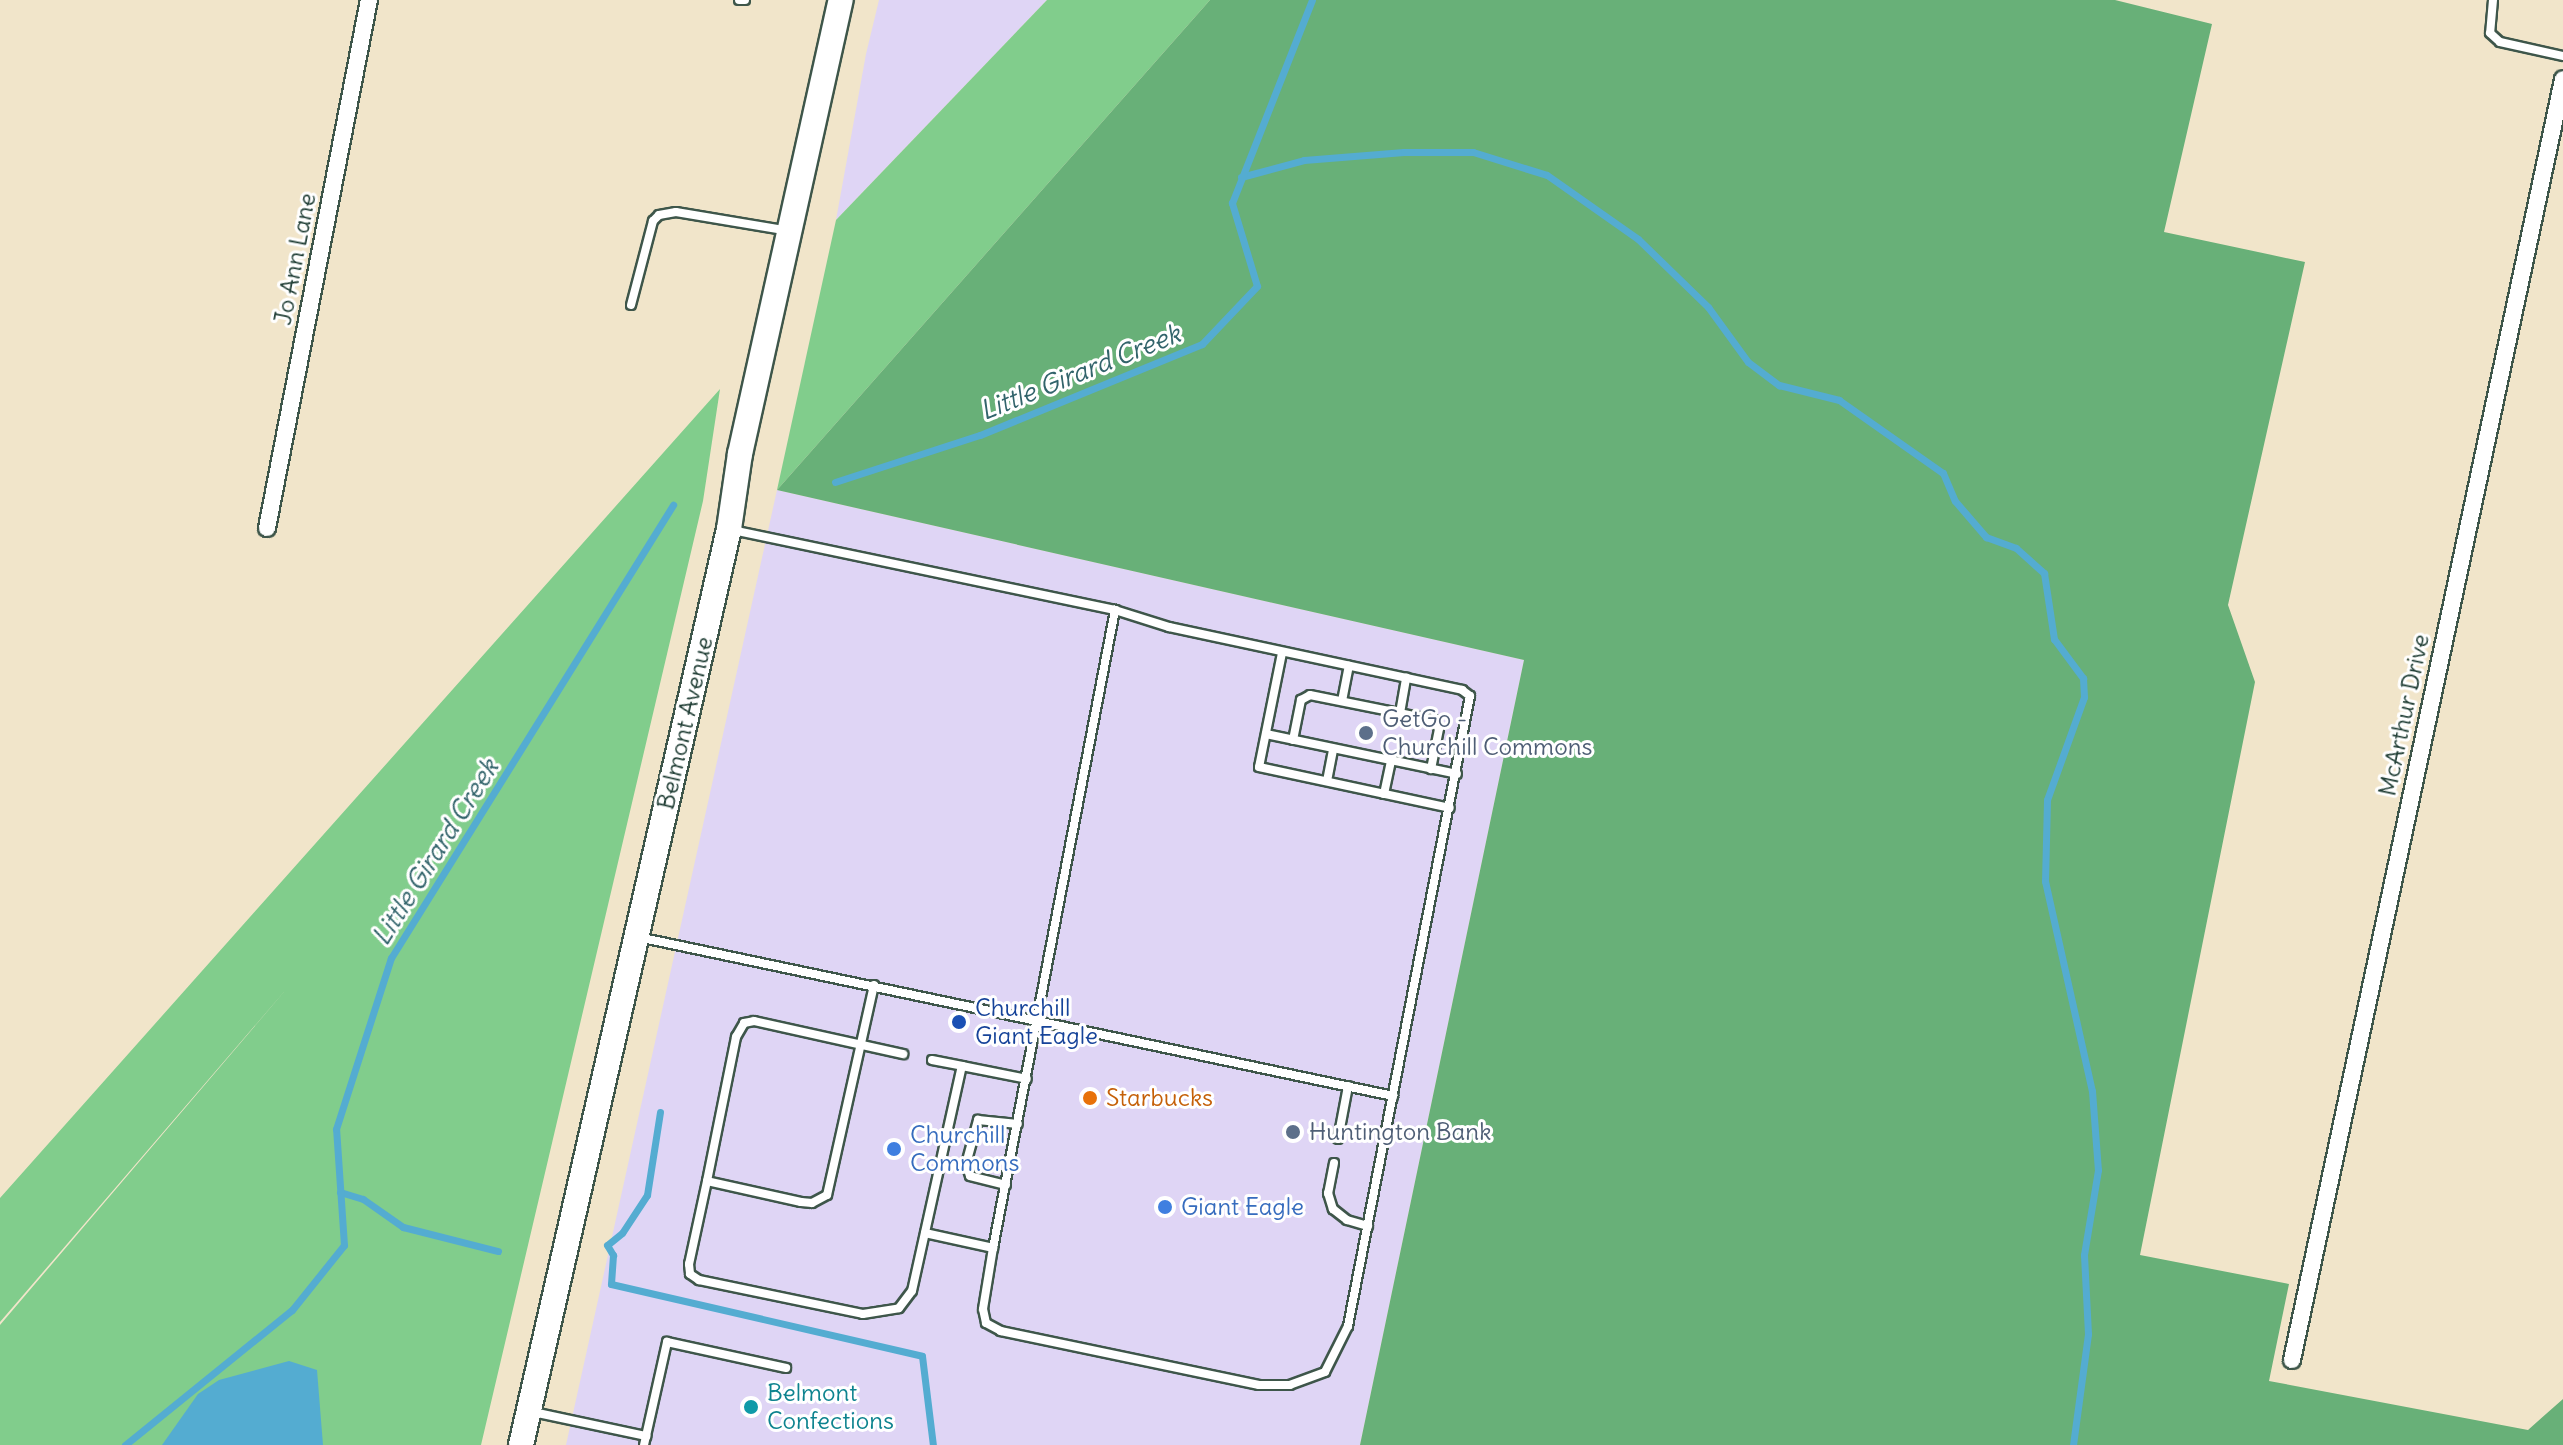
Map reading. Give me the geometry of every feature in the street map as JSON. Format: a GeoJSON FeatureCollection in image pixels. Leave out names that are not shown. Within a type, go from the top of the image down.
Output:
{"type":"FeatureCollection","features":[{"type":"Feature","properties":{"kind":"main road","name":"Belmont Avenue"},"geometry":{"type":"LineString","coordinates":[[521,1445],[729,529],[740,454],[841,0]]}},
{"type":"Feature","properties":{"kind":"street","name":"Jo Ann Lane"},"geometry":{"type":"LineString","coordinates":[[267,528],[369,0]]}},
{"type":"Feature","properties":{"kind":"street","name":"McArthur Drive"},"geometry":{"type":"LineString","coordinates":[[2292,1360],[2563,79]]}},
{"type":"Feature","properties":{"kind":"lane"},"geometry":{"type":"LineString","coordinates":[[739,0],[745,0]]}},
{"type":"Feature","properties":{"kind":"lane"},"geometry":{"type":"LineString","coordinates":[[2493,0],[2490,33],[2500,42],[2563,56]]}},
{"type":"Feature","properties":{"kind":"lane"},"geometry":{"type":"LineString","coordinates":[[631,305],[653,221],[659,215],[676,212],[790,231]]}},
{"type":"Feature","properties":{"kind":"lane"},"geometry":{"type":"LineString","coordinates":[[729,529],[1115,610],[1282,653],[1406,678],[1470,696],[1348,1326],[1325,1372],[1290,1385],[1259,1385],[1001,1331],[986,1323],[983,1309],[993,1248],[1115,610]]}},
{"type":"Feature","properties":{"kind":"lane"},"geometry":{"type":"LineString","coordinates":[[1282,653],[1259,767],[1450,808]]}},
{"type":"Feature","properties":{"kind":"lane"},"geometry":{"type":"LineString","coordinates":[[1342,701],[1349,666]]}},
{"type":"Feature","properties":{"kind":"lane"},"geometry":{"type":"LineString","coordinates":[[1400,713],[1406,678]]}},
{"type":"Feature","properties":{"kind":"lane"},"geometry":{"type":"LineString","coordinates":[[1293,740],[1304,696],[1400,713],[1439,723],[1431,769]]}},
{"type":"Feature","properties":{"kind":"lane"},"geometry":{"type":"LineString","coordinates":[[1266,734],[1457,774]]}},
{"type":"Feature","properties":{"kind":"lane"},"geometry":{"type":"LineString","coordinates":[[1327,781],[1333,749]]}},
{"type":"Feature","properties":{"kind":"lane"},"geometry":{"type":"LineString","coordinates":[[1384,794],[1391,760]]}},
{"type":"Feature","properties":{"kind":"lane"},"geometry":{"type":"LineString","coordinates":[[637,937],[1036,1018],[1393,1096]]}},
{"type":"Feature","properties":{"kind":"lane"},"geometry":{"type":"LineString","coordinates":[[707,1181],[801,1202],[820,1201],[831,1186],[874,985]]}},
{"type":"Feature","properties":{"kind":"lane"},"geometry":{"type":"LineString","coordinates":[[903,1054],[744,1023],[736,1037],[689,1264],[690,1274],[699,1280],[863,1314],[887,1313],[909,1298],[962,1066]]}},
{"type":"Feature","properties":{"kind":"lane"},"geometry":{"type":"LineString","coordinates":[[932,1060],[1027,1079]]}},
{"type":"Feature","properties":{"kind":"lane"},"geometry":{"type":"LineString","coordinates":[[1338,1139],[1348,1086]]}},
{"type":"Feature","properties":{"kind":"lane"},"geometry":{"type":"LineString","coordinates":[[1006,1185],[970,1176],[966,1164],[978,1120],[1018,1124]]}},
{"type":"Feature","properties":{"kind":"lane"},"geometry":{"type":"LineString","coordinates":[[1334,1163],[1328,1193],[1333,1209],[1347,1220],[1368,1226]]}},
{"type":"Feature","properties":{"kind":"lane"},"geometry":{"type":"LineString","coordinates":[[925,1233],[993,1248]]}},
{"type":"Feature","properties":{"kind":"lane"},"geometry":{"type":"LineString","coordinates":[[528,1411],[645,1440],[667,1342],[786,1368]]}},
{"type":"Feature","properties":{"kind":"shaded area"},"geometry":{"type":"Polygon","coordinates":[[[879,0],[1047,0],[836,220],[866,54],[879,0]]]}},
{"type":"Feature","properties":{"kind":"shaded area"},"geometry":{"type":"Polygon","coordinates":[[[777,490],[1524,660],[1360,1445],[566,1445],[777,490]]]}},
{"type":"Feature","properties":{"kind":"green space"},"geometry":{"type":"Polygon","coordinates":[[[1047,0],[1210,0],[777,490],[836,220],[1047,0]]]}},
{"type":"Feature","properties":{"kind":"green space"},"geometry":{"type":"Polygon","coordinates":[[[1210,0],[2115,0],[2212,24],[2164,232],[2305,262],[2228,605],[2255,682],[2140,1255],[2289,1284],[2269,1381],[2528,1430],[2563,1399],[2563,1445],[1360,1445],[1524,660],[777,490],[1210,0]]]}},
{"type":"Feature","properties":{"kind":"green space"},"geometry":{"type":"Polygon","coordinates":[[[720,389],[703,501],[481,1445],[0,1445],[0,1325],[289,986],[0,1322],[0,1198],[720,389]]]}},
{"type":"Feature","properties":{"kind":"water"},"geometry":{"type":"Polygon","coordinates":[[[289,1361],[317,1370],[323,1445],[162,1445],[198,1394],[219,1380],[289,1361]]]}},
{"type":"Feature","properties":{"kind":"waterway","name":"Little Girard Creek"},"geometry":{"type":"LineString","coordinates":[[835,482],[980,435],[1202,344],[1257,286],[1232,203],[1312,0]]}},
{"type":"Feature","properties":{"kind":"waterway"},"geometry":{"type":"LineString","coordinates":[[1241,177],[1304,160],[1404,152],[1473,152],[1547,175],[1638,239],[1708,307],[1748,362],[1779,385],[1839,400],[1943,473],[1955,501],[1986,537],[2016,548],[2044,573],[2054,639],[2083,678],[2084,697],[2047,800],[2045,881],[2092,1091],[2098,1170],[2084,1255],[2088,1334],[2073,1445]]}},
{"type":"Feature","properties":{"kind":"waterway","name":"Little Girard Creek"},"geometry":{"type":"LineString","coordinates":[[125,1445],[292,1310],[344,1245],[336,1129],[391,958],[673,505]]}},
{"type":"Feature","properties":{"kind":"waterway"},"geometry":{"type":"LineString","coordinates":[[660,1112],[647,1195],[622,1233],[607,1245],[613,1255],[611,1284],[922,1356],[933,1445]]}},
{"type":"Feature","properties":{"kind":"waterway"},"geometry":{"type":"LineString","coordinates":[[340,1192],[363,1199],[403,1227],[498,1251]]}},
{"type":"Feature","properties":{"kind":"place","name":"GetGo - Churchill Commons"},"geometry":{"type":"Point","coordinates":[1366,733]}},
{"type":"Feature","properties":{"kind":"place","name":"Churchill Giant Eagle"},"geometry":{"type":"Point","coordinates":[959,1022]}},
{"type":"Feature","properties":{"kind":"place","name":"Starbucks"},"geometry":{"type":"Point","coordinates":[1090,1098]}},
{"type":"Feature","properties":{"kind":"place","name":"Huntington Bank"},"geometry":{"type":"Point","coordinates":[1293,1132]}},
{"type":"Feature","properties":{"kind":"place","name":"Churchill Commons"},"geometry":{"type":"Point","coordinates":[894,1149]}},
{"type":"Feature","properties":{"kind":"place","name":"Giant Eagle"},"geometry":{"type":"Point","coordinates":[1165,1207]}},
{"type":"Feature","properties":{"kind":"place","name":"Belmont Confections"},"geometry":{"type":"Point","coordinates":[751,1407]}}]}
